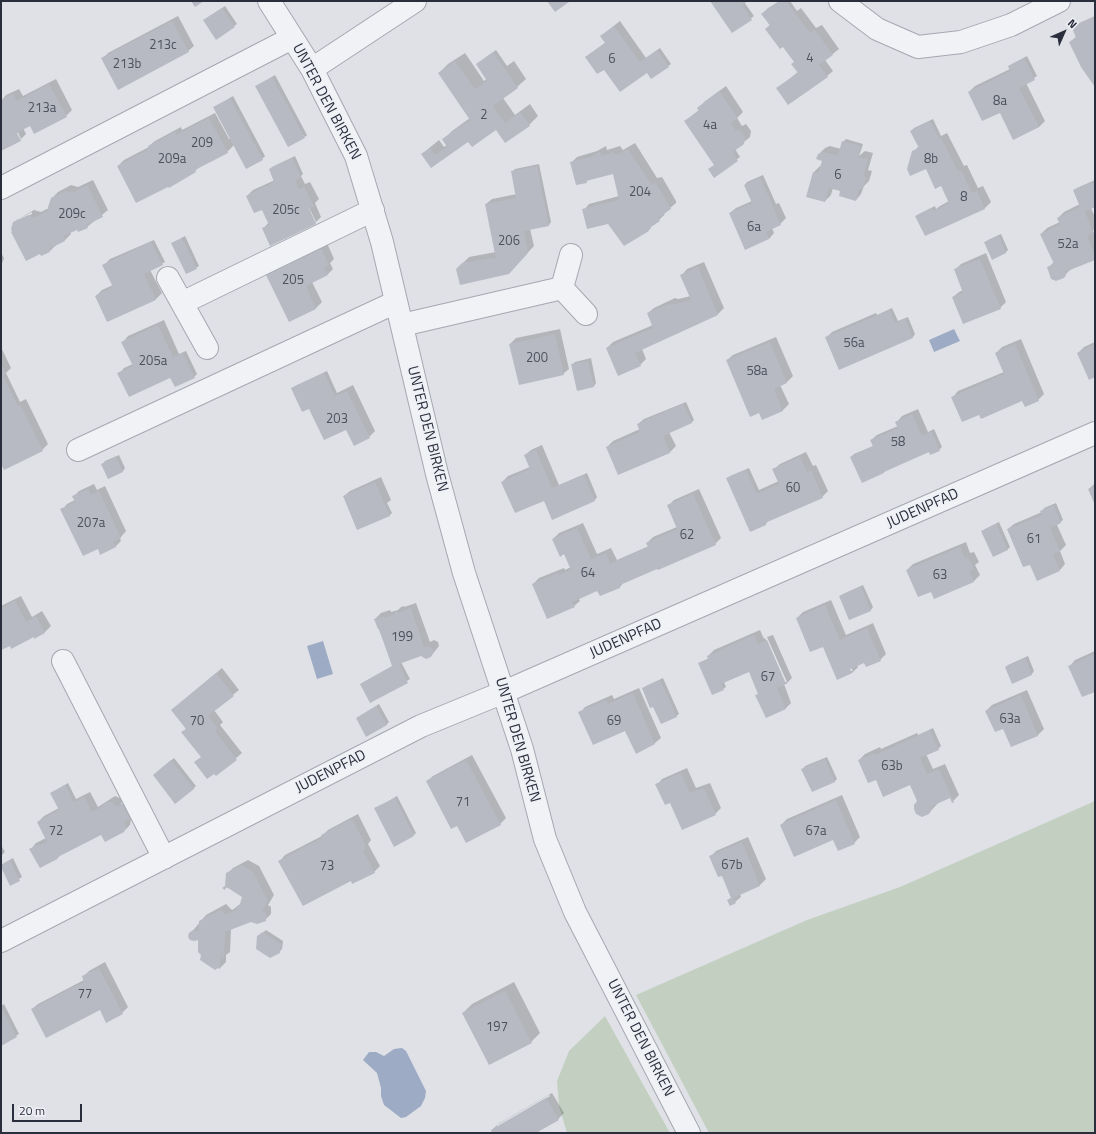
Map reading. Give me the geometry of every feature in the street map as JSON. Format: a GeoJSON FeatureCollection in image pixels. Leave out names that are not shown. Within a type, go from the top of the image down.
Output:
{"type":"FeatureCollection","features":[{"type":"Feature","properties":{"kind":"street","name":"UNTER DEN BIRKEN"},"geometry":{"type":"LineString","coordinates":[[269,1],[312,70],[356,156],[373,210],[437,474],[460,558],[522,749],[545,839],[572,905],[688,1133]]}},
{"type":"Feature","properties":{"kind":"street"},"geometry":{"type":"LineString","coordinates":[[312,70],[415,1]]}},
{"type":"Feature","properties":{"kind":"street"},"geometry":{"type":"LineString","coordinates":[[840,1],[877,29],[918,47],[961,42],[1011,25],[1059,1]]}},
{"type":"Feature","properties":{"kind":"street"},"geometry":{"type":"LineString","coordinates":[[1,188],[292,38]]}},
{"type":"Feature","properties":{"kind":"street"},"geometry":{"type":"LineString","coordinates":[[182,303],[373,210]]}},
{"type":"Feature","properties":{"kind":"street"},"geometry":{"type":"LineString","coordinates":[[562,288],[571,255]]}},
{"type":"Feature","properties":{"kind":"street"},"geometry":{"type":"LineString","coordinates":[[168,278],[206,348]]}},
{"type":"Feature","properties":{"kind":"street"},"geometry":{"type":"LineString","coordinates":[[562,288],[586,314]]}},
{"type":"Feature","properties":{"kind":"street"},"geometry":{"type":"LineString","coordinates":[[402,325],[562,288]]}},
{"type":"Feature","properties":{"kind":"street"},"geometry":{"type":"LineString","coordinates":[[78,450],[396,302]]}},
{"type":"Feature","properties":{"kind":"street","name":"JUDENPFAD"},"geometry":{"type":"LineString","coordinates":[[1,941],[421,726],[504,692],[1095,433]]}},
{"type":"Feature","properties":{"kind":"street"},"geometry":{"type":"LineString","coordinates":[[63,661],[164,858]]}},
{"type":"Feature","properties":{"kind":"green space"},"geometry":{"type":"Polygon","coordinates":[[[1095,801],[1095,1133],[709,1133],[636,995],[807,920],[900,887],[1095,801]]]}},
{"type":"Feature","properties":{"kind":"green space"},"geometry":{"type":"Polygon","coordinates":[[[605,1016],[670,1133],[567,1133],[559,1106],[557,1081],[569,1051],[605,1016]]]}},
{"type":"Feature","properties":{"kind":"water"},"geometry":{"type":"Polygon","coordinates":[[[954,329],[960,341],[934,352],[929,340],[954,329]]]}},
{"type":"Feature","properties":{"kind":"water"},"geometry":{"type":"Polygon","coordinates":[[[323,641],[333,674],[317,679],[307,646],[323,641]]]}},
{"type":"Feature","properties":{"kind":"water"},"geometry":{"type":"Polygon","coordinates":[[[402,1048],[406,1051],[426,1091],[425,1098],[421,1106],[406,1117],[401,1118],[384,1105],[377,1073],[363,1060],[369,1052],[376,1052],[384,1056],[394,1049],[402,1048]]]}},
{"type":"Feature","properties":{"kind":"building"},"geometry":{"type":"Polygon","coordinates":[[[191,1],[204,1],[195,7],[191,1]]]}},
{"type":"Feature","properties":{"kind":"building"},"geometry":{"type":"Polygon","coordinates":[[[547,1],[569,1],[569,2],[555,12],[547,1]]]}},
{"type":"Feature","properties":{"kind":"building"},"geometry":{"type":"Polygon","coordinates":[[[710,1],[748,1],[742,5],[752,20],[732,33],[710,1]]]}},
{"type":"Feature","properties":{"kind":"building"},"geometry":{"type":"Polygon","coordinates":[[[779,1],[786,1],[810,33],[815,30],[833,55],[819,65],[828,77],[788,105],[776,88],[798,73],[791,64],[794,62],[783,47],[780,49],[765,29],[770,25],[761,14],[779,1]]]}},
{"type":"Feature","properties":{"kind":"building"},"geometry":{"type":"Polygon","coordinates":[[[222,8],[235,27],[216,40],[203,20],[222,8]]]}},
{"type":"Feature","properties":{"kind":"building"},"geometry":{"type":"Polygon","coordinates":[[[1095,17],[1095,87],[1081,67],[1069,42],[1076,38],[1072,27],[1095,17]]]}},
{"type":"Feature","properties":{"kind":"building"},"geometry":{"type":"Polygon","coordinates":[[[172,21],[189,52],[118,90],[101,58],[172,21]]]}},
{"type":"Feature","properties":{"kind":"building"},"geometry":{"type":"Polygon","coordinates":[[[614,26],[640,62],[657,50],[669,67],[651,79],[647,73],[620,92],[604,70],[597,74],[585,57],[605,43],[600,36],[614,26]]]}},
{"type":"Feature","properties":{"kind":"building"},"geometry":{"type":"Polygon","coordinates":[[[493,52],[518,88],[493,106],[505,123],[520,112],[530,126],[505,143],[496,130],[472,147],[468,142],[431,168],[421,154],[430,148],[435,155],[447,147],[442,139],[470,120],[438,73],[455,61],[475,89],[487,81],[476,64],[493,52]]]}},
{"type":"Feature","properties":{"kind":"building"},"geometry":{"type":"Polygon","coordinates":[[[1024,58],[1035,80],[1019,88],[1039,127],[1013,140],[1000,113],[982,121],[968,92],[1010,71],[1008,66],[1024,58]]]}},
{"type":"Feature","properties":{"kind":"building"},"geometry":{"type":"Polygon","coordinates":[[[272,77],[305,138],[288,147],[255,86],[272,77]]]}},
{"type":"Feature","properties":{"kind":"building"},"geometry":{"type":"Polygon","coordinates":[[[49,84],[67,117],[34,134],[30,126],[17,133],[21,141],[1,151],[1,110],[3,109],[1,100],[13,94],[17,101],[49,84]]]}},
{"type":"Feature","properties":{"kind":"building"},"geometry":{"type":"Polygon","coordinates":[[[719,91],[738,118],[731,123],[736,131],[739,129],[745,137],[744,144],[733,152],[738,161],[714,178],[708,169],[714,165],[684,121],[699,111],[697,108],[719,91]]]}},
{"type":"Feature","properties":{"kind":"building"},"geometry":{"type":"Polygon","coordinates":[[[230,98],[263,160],[246,169],[213,107],[230,98]]]}},
{"type":"Feature","properties":{"kind":"building"},"geometry":{"type":"Polygon","coordinates":[[[209,118],[228,153],[195,170],[196,172],[169,188],[168,187],[136,203],[117,166],[149,149],[148,146],[175,132],[176,135],[209,118]]]}},
{"type":"Feature","properties":{"kind":"building"},"geometry":{"type":"Polygon","coordinates":[[[930,121],[939,138],[941,138],[958,171],[961,170],[972,193],[977,191],[985,209],[925,236],[915,216],[932,208],[934,211],[949,203],[941,186],[935,189],[926,169],[910,176],[907,169],[912,151],[919,148],[910,131],[930,121]]]}},
{"type":"Feature","properties":{"kind":"building"},"geometry":{"type":"Polygon","coordinates":[[[842,141],[861,146],[858,157],[868,159],[863,176],[866,177],[863,188],[859,190],[856,201],[839,196],[840,191],[829,188],[825,202],[806,197],[813,172],[818,173],[822,161],[816,159],[818,154],[823,152],[838,155],[842,141]]]}},
{"type":"Feature","properties":{"kind":"building"},"geometry":{"type":"Polygon","coordinates":[[[628,149],[651,184],[656,183],[671,209],[658,218],[660,221],[648,229],[649,231],[624,246],[608,224],[587,229],[582,209],[619,200],[613,174],[586,181],[587,183],[576,185],[570,162],[591,157],[600,151],[601,156],[613,152],[616,155],[628,149]]]}},
{"type":"Feature","properties":{"kind":"building"},"geometry":{"type":"Polygon","coordinates":[[[292,158],[301,177],[295,181],[299,189],[304,187],[314,206],[309,208],[316,224],[270,246],[262,228],[269,225],[262,210],[254,213],[246,196],[274,182],[269,169],[292,158]]]}},
{"type":"Feature","properties":{"kind":"building"},"geometry":{"type":"Polygon","coordinates":[[[537,166],[549,226],[524,231],[528,253],[509,274],[460,285],[456,269],[462,263],[491,258],[496,259],[485,204],[516,198],[511,171],[537,166]]]}},
{"type":"Feature","properties":{"kind":"building"},"geometry":{"type":"Polygon","coordinates":[[[760,177],[781,225],[766,232],[769,239],[745,250],[729,213],[752,203],[744,185],[760,177]]]}},
{"type":"Feature","properties":{"kind":"building"},"geometry":{"type":"Polygon","coordinates":[[[1092,182],[1095,188],[1095,207],[1085,212],[1092,230],[1091,234],[1087,236],[1095,255],[1095,260],[1065,272],[1066,275],[1064,278],[1056,281],[1051,279],[1047,267],[1054,264],[1040,234],[1060,225],[1057,218],[1080,207],[1073,190],[1092,182]]]}},
{"type":"Feature","properties":{"kind":"building"},"geometry":{"type":"Polygon","coordinates":[[[87,185],[103,217],[86,225],[88,228],[78,232],[77,230],[63,236],[65,241],[49,249],[50,252],[41,256],[40,254],[26,261],[11,232],[13,222],[28,215],[34,218],[49,210],[48,207],[51,198],[65,191],[72,193],[87,185]]]}},
{"type":"Feature","properties":{"kind":"building"},"geometry":{"type":"Polygon","coordinates":[[[999,236],[1006,253],[992,260],[984,242],[999,236]]]}},
{"type":"Feature","properties":{"kind":"building"},"geometry":{"type":"Polygon","coordinates":[[[182,238],[197,269],[186,274],[171,243],[182,238]]]}},
{"type":"Feature","properties":{"kind":"building"},"geometry":{"type":"Polygon","coordinates":[[[151,242],[163,265],[144,274],[156,300],[107,322],[95,296],[113,287],[102,265],[151,242]]]}},
{"type":"Feature","properties":{"kind":"building"},"geometry":{"type":"Polygon","coordinates":[[[321,248],[329,265],[324,268],[328,275],[306,286],[316,309],[289,322],[266,275],[321,248]]]}},
{"type":"Feature","properties":{"kind":"building"},"geometry":{"type":"Polygon","coordinates":[[[980,259],[1001,309],[963,324],[952,297],[963,293],[954,269],[980,259]]]}},
{"type":"Feature","properties":{"kind":"building"},"geometry":{"type":"Polygon","coordinates":[[[698,267],[718,315],[635,353],[641,366],[618,376],[606,348],[653,328],[647,313],[669,304],[672,305],[691,300],[680,275],[698,267]]]}},
{"type":"Feature","properties":{"kind":"building"},"geometry":{"type":"Polygon","coordinates":[[[890,310],[895,323],[905,319],[913,338],[839,370],[825,337],[890,310]]]}},
{"type":"Feature","properties":{"kind":"building"},"geometry":{"type":"Polygon","coordinates":[[[158,325],[173,357],[183,353],[195,378],[175,387],[170,378],[129,397],[117,373],[133,366],[121,342],[158,325]]]}},
{"type":"Feature","properties":{"kind":"building"},"geometry":{"type":"Polygon","coordinates":[[[555,334],[564,375],[519,385],[509,344],[555,334]]]}},
{"type":"Feature","properties":{"kind":"building"},"geometry":{"type":"Polygon","coordinates":[[[770,342],[787,383],[774,389],[783,411],[762,420],[759,413],[750,417],[726,360],[770,342]]]}},
{"type":"Feature","properties":{"kind":"building"},"geometry":{"type":"Polygon","coordinates":[[[1015,344],[1039,401],[1025,407],[1022,401],[981,419],[979,415],[962,422],[951,397],[1004,374],[995,353],[1015,344]]]}},
{"type":"Feature","properties":{"kind":"building"},"geometry":{"type":"Polygon","coordinates":[[[1095,344],[1095,377],[1089,380],[1077,353],[1095,344]]]}},
{"type":"Feature","properties":{"kind":"building"},"geometry":{"type":"Polygon","coordinates":[[[588,361],[594,387],[577,391],[571,364],[588,361]]]}},
{"type":"Feature","properties":{"kind":"building"},"geometry":{"type":"Polygon","coordinates":[[[1,365],[6,374],[3,376],[18,406],[20,404],[43,451],[4,470],[1,464],[1,365]]]}},
{"type":"Feature","properties":{"kind":"building"},"geometry":{"type":"Polygon","coordinates":[[[324,373],[335,396],[347,391],[370,438],[354,446],[346,430],[324,440],[309,409],[302,412],[291,388],[324,373]]]}},
{"type":"Feature","properties":{"kind":"building"},"geometry":{"type":"Polygon","coordinates":[[[683,404],[692,423],[663,436],[670,453],[618,475],[606,447],[640,432],[637,424],[683,404]]]}},
{"type":"Feature","properties":{"kind":"building"},"geometry":{"type":"Polygon","coordinates":[[[912,414],[922,436],[931,431],[940,451],[930,455],[929,452],[862,483],[850,457],[873,446],[870,440],[898,428],[895,422],[912,414]]]}},
{"type":"Feature","properties":{"kind":"building"},"geometry":{"type":"Polygon","coordinates":[[[536,450],[552,488],[584,475],[595,501],[552,520],[544,501],[515,513],[501,482],[530,469],[524,455],[536,450]]]}},
{"type":"Feature","properties":{"kind":"building"},"geometry":{"type":"Polygon","coordinates":[[[116,457],[123,472],[108,479],[101,464],[116,457]]]}},
{"type":"Feature","properties":{"kind":"building"},"geometry":{"type":"Polygon","coordinates":[[[800,457],[807,472],[811,470],[823,498],[765,523],[766,525],[750,532],[726,478],[746,470],[757,494],[779,484],[772,469],[800,457]]]}},
{"type":"Feature","properties":{"kind":"building"},"geometry":{"type":"Polygon","coordinates":[[[375,482],[390,516],[357,530],[343,496],[375,482]]]}},
{"type":"Feature","properties":{"kind":"building"},"geometry":{"type":"Polygon","coordinates":[[[1095,486],[1095,505],[1088,489],[1095,486]]]}},
{"type":"Feature","properties":{"kind":"building"},"geometry":{"type":"Polygon","coordinates":[[[88,489],[91,495],[99,491],[121,538],[113,542],[116,547],[100,555],[98,549],[83,556],[60,509],[75,502],[72,496],[88,489]]]}},
{"type":"Feature","properties":{"kind":"building"},"geometry":{"type":"Polygon","coordinates":[[[693,494],[716,545],[620,585],[620,588],[600,596],[597,591],[572,602],[575,607],[547,619],[532,584],[558,573],[559,575],[571,570],[564,554],[560,557],[552,539],[577,528],[591,559],[606,553],[610,564],[648,547],[646,543],[677,529],[667,505],[693,494]]]}},
{"type":"Feature","properties":{"kind":"building"},"geometry":{"type":"Polygon","coordinates":[[[1054,505],[1061,523],[1050,528],[1060,551],[1053,554],[1060,571],[1037,581],[1030,565],[1023,567],[1007,529],[1042,515],[1040,511],[1054,505]]]}},
{"type":"Feature","properties":{"kind":"building"},"geometry":{"type":"Polygon","coordinates":[[[996,524],[1008,550],[993,557],[981,531],[996,524]]]}},
{"type":"Feature","properties":{"kind":"building"},"geometry":{"type":"Polygon","coordinates":[[[960,547],[965,558],[968,557],[974,569],[969,571],[974,582],[934,599],[931,592],[918,597],[906,570],[960,547]]]}},
{"type":"Feature","properties":{"kind":"building"},"geometry":{"type":"Polygon","coordinates":[[[861,587],[871,611],[849,620],[839,596],[861,587]]]}},
{"type":"Feature","properties":{"kind":"building"},"geometry":{"type":"Polygon","coordinates":[[[15,601],[26,622],[36,616],[45,633],[11,649],[10,646],[1,650],[1,608],[15,601]]]}},
{"type":"Feature","properties":{"kind":"building"},"geometry":{"type":"Polygon","coordinates":[[[825,605],[840,640],[867,628],[881,661],[866,667],[864,663],[850,669],[852,673],[837,680],[823,647],[810,652],[796,618],[825,605]]]}},
{"type":"Feature","properties":{"kind":"building"},"geometry":{"type":"Polygon","coordinates":[[[411,608],[424,647],[428,646],[432,648],[434,652],[431,657],[426,659],[421,656],[399,664],[408,683],[370,703],[360,684],[392,666],[374,619],[384,616],[385,618],[395,614],[394,612],[398,611],[398,613],[411,608]]]}},
{"type":"Feature","properties":{"kind":"building"},"geometry":{"type":"Polygon","coordinates":[[[754,635],[758,644],[767,640],[786,684],[777,688],[786,709],[766,718],[755,695],[758,694],[749,672],[721,684],[724,690],[712,695],[698,663],[708,659],[707,656],[754,635]]]}},
{"type":"Feature","properties":{"kind":"building"},"geometry":{"type":"Polygon","coordinates":[[[1095,654],[1095,692],[1082,697],[1068,666],[1095,654]]]}},
{"type":"Feature","properties":{"kind":"building"},"geometry":{"type":"Polygon","coordinates":[[[1025,658],[1032,675],[1012,684],[1005,667],[1025,658]]]}},
{"type":"Feature","properties":{"kind":"building"},"geometry":{"type":"Polygon","coordinates":[[[216,673],[234,696],[208,716],[218,728],[215,731],[237,760],[216,776],[214,774],[207,779],[194,762],[201,757],[181,732],[186,729],[171,710],[216,673]]]}},
{"type":"Feature","properties":{"kind":"building"},"geometry":{"type":"Polygon","coordinates":[[[660,680],[677,717],[661,724],[653,707],[650,708],[642,688],[660,680]]]}},
{"type":"Feature","properties":{"kind":"building"},"geometry":{"type":"Polygon","coordinates":[[[633,693],[655,744],[636,754],[625,731],[593,745],[578,712],[606,700],[608,704],[633,693]]]}},
{"type":"Feature","properties":{"kind":"building"},"geometry":{"type":"Polygon","coordinates":[[[1021,695],[1038,736],[1011,747],[1003,729],[995,732],[985,711],[1021,695]]]}},
{"type":"Feature","properties":{"kind":"building"},"geometry":{"type":"Polygon","coordinates":[[[376,706],[387,725],[366,737],[356,718],[376,706]]]}},
{"type":"Feature","properties":{"kind":"building"},"geometry":{"type":"Polygon","coordinates":[[[930,730],[939,750],[920,758],[927,774],[939,769],[954,802],[952,803],[950,798],[932,806],[929,814],[922,817],[916,814],[914,809],[914,805],[917,801],[910,785],[883,797],[876,780],[868,783],[858,760],[874,753],[875,755],[930,730]]]}},
{"type":"Feature","properties":{"kind":"building"},"geometry":{"type":"Polygon","coordinates":[[[825,759],[835,782],[812,792],[801,769],[825,759]]]}},
{"type":"Feature","properties":{"kind":"building"},"geometry":{"type":"Polygon","coordinates":[[[171,760],[194,789],[175,804],[153,775],[171,760]]]}},
{"type":"Feature","properties":{"kind":"building"},"geometry":{"type":"Polygon","coordinates":[[[466,760],[501,825],[466,843],[457,826],[451,829],[426,781],[466,760]]]}},
{"type":"Feature","properties":{"kind":"building"},"geometry":{"type":"Polygon","coordinates":[[[681,773],[690,793],[704,788],[716,815],[682,830],[670,803],[665,805],[655,784],[681,773]]]}},
{"type":"Feature","properties":{"kind":"building"},"geometry":{"type":"Polygon","coordinates":[[[65,785],[74,802],[84,797],[92,812],[109,802],[114,803],[116,807],[126,802],[133,817],[124,822],[126,826],[124,832],[105,842],[101,835],[40,868],[29,849],[47,842],[37,822],[59,810],[50,793],[65,785]]]}},
{"type":"Feature","properties":{"kind":"building"},"geometry":{"type":"Polygon","coordinates":[[[395,798],[414,836],[394,847],[374,808],[395,798]]]}},
{"type":"Feature","properties":{"kind":"building"},"geometry":{"type":"Polygon","coordinates":[[[836,800],[855,844],[838,851],[833,840],[794,857],[780,825],[836,800]]]}},
{"type":"Feature","properties":{"kind":"building"},"geometry":{"type":"Polygon","coordinates":[[[352,819],[366,846],[364,847],[365,850],[363,851],[375,873],[352,884],[351,881],[303,906],[278,861],[322,838],[321,835],[352,819]]]}},
{"type":"Feature","properties":{"kind":"building"},"geometry":{"type":"Polygon","coordinates":[[[742,842],[760,886],[733,898],[736,903],[730,906],[727,900],[731,898],[722,876],[718,877],[709,856],[742,842]]]}},
{"type":"Feature","properties":{"kind":"building"},"geometry":{"type":"Polygon","coordinates":[[[10,860],[20,881],[10,886],[1,865],[10,860]]]}},
{"type":"Feature","properties":{"kind":"building"},"geometry":{"type":"Polygon","coordinates":[[[242,865],[253,872],[268,901],[262,911],[266,913],[266,921],[257,924],[251,922],[225,932],[224,959],[221,956],[220,969],[218,968],[215,970],[200,960],[201,955],[198,952],[198,940],[190,940],[188,937],[189,933],[193,930],[199,931],[199,921],[220,910],[226,915],[237,909],[236,907],[240,904],[242,897],[225,886],[226,873],[242,865]]]}},
{"type":"Feature","properties":{"kind":"building"},"geometry":{"type":"Polygon","coordinates":[[[263,932],[281,944],[280,953],[270,958],[256,949],[257,936],[263,932]]]}},
{"type":"Feature","properties":{"kind":"building"},"geometry":{"type":"Polygon","coordinates":[[[99,968],[123,1014],[106,1023],[100,1010],[46,1038],[31,1009],[84,982],[82,976],[99,968]]]}},
{"type":"Feature","properties":{"kind":"building"},"geometry":{"type":"Polygon","coordinates":[[[505,991],[532,1043],[489,1065],[462,1013],[505,991]]]}},
{"type":"Feature","properties":{"kind":"building"},"geometry":{"type":"Polygon","coordinates":[[[1,1007],[17,1037],[1,1046],[1,1007]]]}},
{"type":"Feature","properties":{"kind":"building"},"geometry":{"type":"Polygon","coordinates":[[[546,1098],[559,1120],[536,1133],[492,1133],[491,1130],[546,1098]]]}}]}
